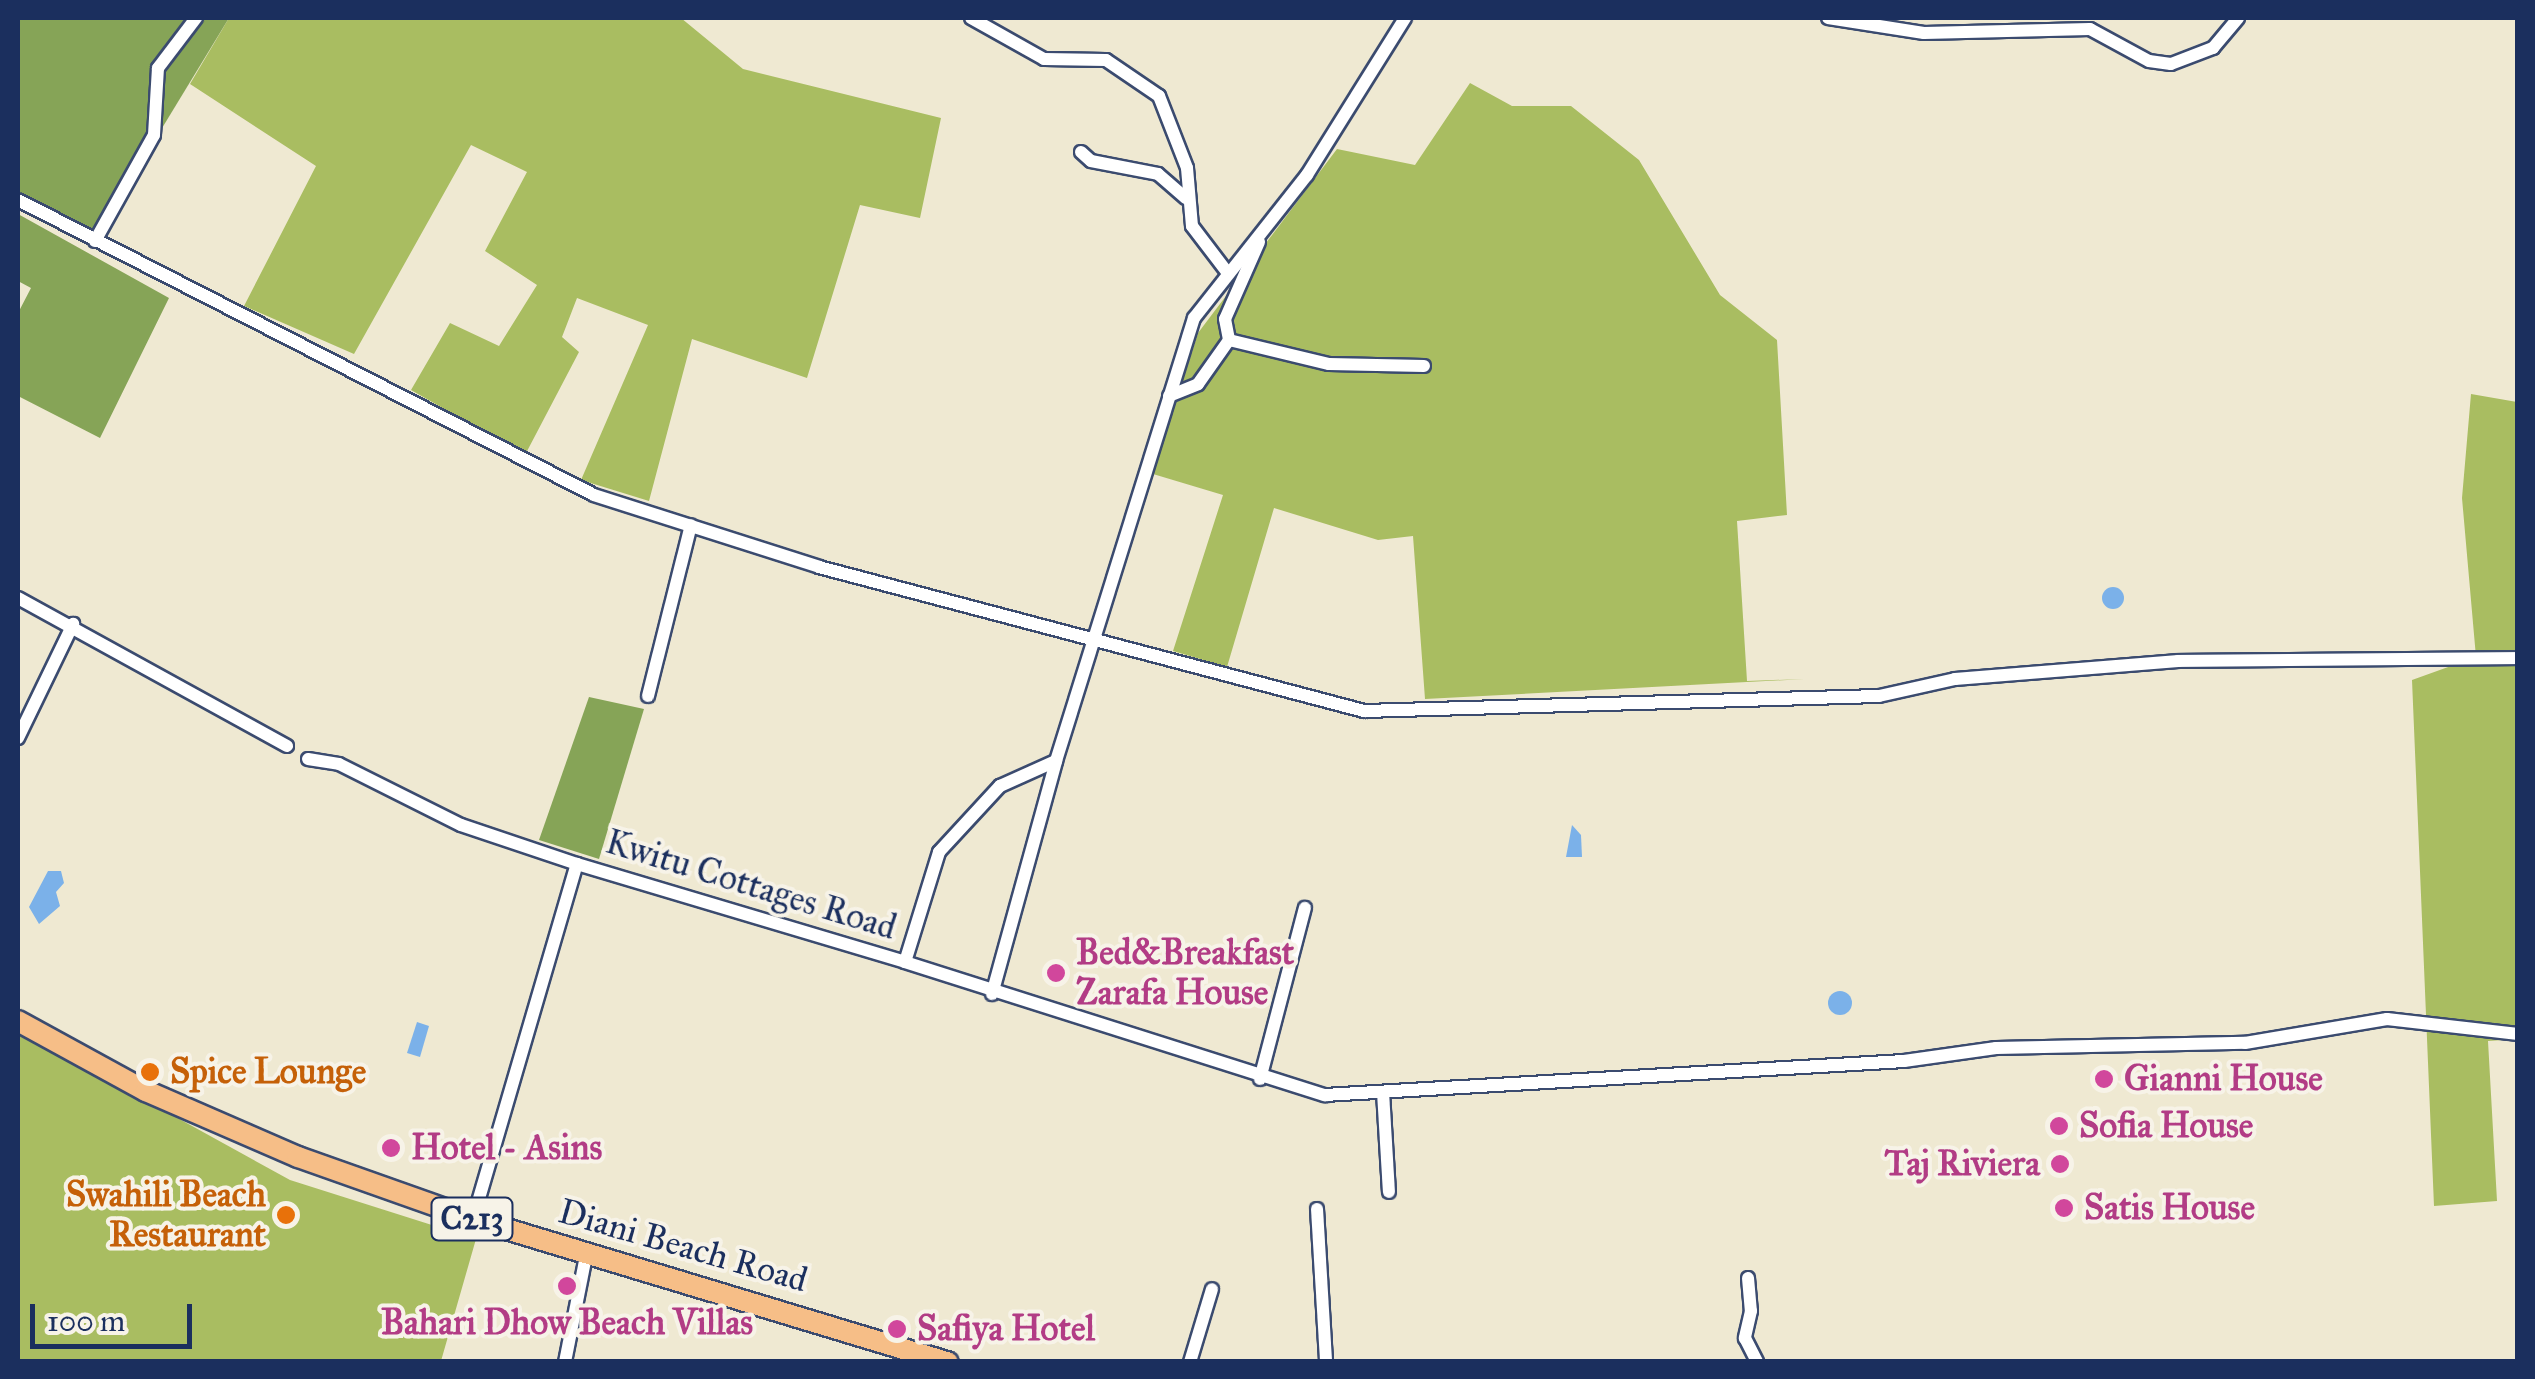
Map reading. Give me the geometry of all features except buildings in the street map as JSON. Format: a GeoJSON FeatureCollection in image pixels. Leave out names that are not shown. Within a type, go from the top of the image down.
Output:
{"type":"FeatureCollection","features":[{"type":"Feature","properties":{"kind":"main road","name":"Diani Beach Road"},"geometry":{"type":"LineString","coordinates":[[18,1021],[162,1098],[298,1157],[473,1219],[948,1362]]}},
{"type":"Feature","properties":{"kind":"street"},"geometry":{"type":"LineString","coordinates":[[95,241],[154,135],[158,68],[196,18]]}},
{"type":"Feature","properties":{"kind":"street"},"geometry":{"type":"LineString","coordinates":[[971,18],[1044,59],[1106,60],[1159,96],[1187,168],[1186,198],[1192,226],[1227,272]]}},
{"type":"Feature","properties":{"kind":"street"},"geometry":{"type":"LineString","coordinates":[[992,994],[1056,762],[1194,318],[1328,145],[1405,18]]}},
{"type":"Feature","properties":{"kind":"street"},"geometry":{"type":"LineString","coordinates":[[1828,18],[1924,33],[2090,28],[2149,61],[2172,64],[2213,48],[2238,18]]}},
{"type":"Feature","properties":{"kind":"street"},"geometry":{"type":"LineString","coordinates":[[1081,152],[1092,161],[1158,174],[1186,198]]}},
{"type":"Feature","properties":{"kind":"street"},"geometry":{"type":"LineString","coordinates":[[18,200],[553,478],[819,567],[1095,638],[1334,706],[1383,712],[1879,696],[1955,679],[2178,662],[2518,658]]}},
{"type":"Feature","properties":{"kind":"street"},"geometry":{"type":"LineString","coordinates":[[1168,396],[1198,384],[1229,340],[1226,320],[1265,231]]}},
{"type":"Feature","properties":{"kind":"street"},"geometry":{"type":"LineString","coordinates":[[1229,340],[1329,364],[1424,366]]}},
{"type":"Feature","properties":{"kind":"street"},"geometry":{"type":"LineString","coordinates":[[648,696],[692,525]]}},
{"type":"Feature","properties":{"kind":"street"},"geometry":{"type":"LineString","coordinates":[[18,598],[73,624],[287,746]]}},
{"type":"Feature","properties":{"kind":"street"},"geometry":{"type":"LineString","coordinates":[[18,738],[73,624]]}},
{"type":"Feature","properties":{"kind":"street"},"geometry":{"type":"LineString","coordinates":[[308,759],[339,764],[461,825],[577,864]]}},
{"type":"Feature","properties":{"kind":"street"},"geometry":{"type":"LineString","coordinates":[[906,956],[940,852],[958,828],[1000,786],[1056,762]]}},
{"type":"Feature","properties":{"kind":"street","name":"Kwitu Cottages Road"},"geometry":{"type":"LineString","coordinates":[[473,1219],[577,864],[906,956],[992,994],[1260,1080],[1325,1095],[1904,1061],[1996,1048],[2244,1043],[2387,1019],[2518,1034]]}},
{"type":"Feature","properties":{"kind":"street"},"geometry":{"type":"LineString","coordinates":[[1260,1080],[1306,908]]}},
{"type":"Feature","properties":{"kind":"street"},"geometry":{"type":"LineString","coordinates":[[1383,1092],[1389,1192]]}},
{"type":"Feature","properties":{"kind":"street"},"geometry":{"type":"LineString","coordinates":[[1317,1209],[1326,1362]]}},
{"type":"Feature","properties":{"kind":"street"},"geometry":{"type":"LineString","coordinates":[[566,1362],[588,1251]]}},
{"type":"Feature","properties":{"kind":"street"},"geometry":{"type":"LineString","coordinates":[[1748,1278],[1752,1311],[1745,1338],[1757,1362]]}},
{"type":"Feature","properties":{"kind":"street"},"geometry":{"type":"LineString","coordinates":[[1190,1362],[1212,1289]]}},
{"type":"Feature","properties":{"kind":"green space"},"geometry":{"type":"Polygon","coordinates":[[[18,18],[229,18],[97,235],[18,192],[18,18]]]}},
{"type":"Feature","properties":{"kind":"green space"},"geometry":{"type":"Polygon","coordinates":[[[229,18],[681,18],[743,69],[941,118],[920,218],[860,205],[807,378],[692,339],[649,501],[581,480],[648,325],[577,298],[562,337],[579,352],[525,455],[411,390],[450,323],[499,346],[537,285],[485,251],[527,172],[471,145],[354,354],[244,306],[316,166],[190,84],[229,18]]]}},
{"type":"Feature","properties":{"kind":"green space"},"geometry":{"type":"Polygon","coordinates":[[[1470,83],[1512,106],[1571,106],[1639,160],[1720,295],[1777,340],[1787,515],[1737,521],[1747,681],[1805,679],[1425,699],[1413,536],[1378,540],[1274,508],[1227,667],[1173,651],[1223,495],[1153,474],[1198,333],[1337,149],[1415,165],[1470,83]]]}},
{"type":"Feature","properties":{"kind":"green space"},"geometry":{"type":"Polygon","coordinates":[[[18,214],[169,298],[100,438],[18,396],[18,313],[31,288],[18,281],[18,214]]]}},
{"type":"Feature","properties":{"kind":"green space"},"geometry":{"type":"Polygon","coordinates":[[[2471,394],[2517,402],[2518,1039],[2488,1041],[2497,1201],[2434,1206],[2412,680],[2476,657],[2462,498],[2471,394]]]}},
{"type":"Feature","properties":{"kind":"green space"},"geometry":{"type":"Polygon","coordinates":[[[589,697],[644,709],[599,859],[539,840],[589,697]]]}},
{"type":"Feature","properties":{"kind":"green space"},"geometry":{"type":"Polygon","coordinates":[[[18,1030],[290,1180],[476,1239],[441,1361],[18,1361],[18,1030]]]}},
{"type":"Feature","properties":{"kind":"water"},"geometry":{"type":"Polygon","coordinates":[[[2113,587],[2121,590],[2121,606],[2113,609],[2105,606],[2102,598],[2105,590],[2113,587]]]}},
{"type":"Feature","properties":{"kind":"water"},"geometry":{"type":"Polygon","coordinates":[[[1572,825],[1581,835],[1582,857],[1566,857],[1572,825]]]}},
{"type":"Feature","properties":{"kind":"water"},"geometry":{"type":"Polygon","coordinates":[[[48,871],[61,871],[64,883],[56,892],[60,906],[39,924],[29,907],[48,871]]]}},
{"type":"Feature","properties":{"kind":"water"},"geometry":{"type":"Polygon","coordinates":[[[1840,991],[1849,994],[1849,1012],[1840,1015],[1831,1012],[1828,1003],[1831,994],[1840,991]]]}},
{"type":"Feature","properties":{"kind":"water"},"geometry":{"type":"Polygon","coordinates":[[[417,1022],[429,1026],[420,1057],[407,1053],[417,1022]]]}},
{"type":"Feature","properties":{"kind":"place","name":"Bed&Breakfast Zarafa House"},"geometry":{"type":"Point","coordinates":[1056,973]}},
{"type":"Feature","properties":{"kind":"place","name":"Spice Lounge"},"geometry":{"type":"Point","coordinates":[150,1072]}},
{"type":"Feature","properties":{"kind":"place","name":"Gianni House"},"geometry":{"type":"Point","coordinates":[2104,1079]}},
{"type":"Feature","properties":{"kind":"place","name":"Sofia House"},"geometry":{"type":"Point","coordinates":[2059,1126]}},
{"type":"Feature","properties":{"kind":"place","name":"Hotel - Asins"},"geometry":{"type":"Point","coordinates":[391,1148]}},
{"type":"Feature","properties":{"kind":"place","name":"Taj Riviera"},"geometry":{"type":"Point","coordinates":[2060,1164]}},
{"type":"Feature","properties":{"kind":"place","name":"Satis House"},"geometry":{"type":"Point","coordinates":[2064,1208]}},
{"type":"Feature","properties":{"kind":"place","name":"Swahili Beach Restaurant"},"geometry":{"type":"Point","coordinates":[286,1215]}},
{"type":"Feature","properties":{"kind":"place","name":"Bahari Dhow Beach Villas"},"geometry":{"type":"Point","coordinates":[567,1286]}},
{"type":"Feature","properties":{"kind":"place","name":"Safiya Hotel"},"geometry":{"type":"Point","coordinates":[897,1329]}}]}
